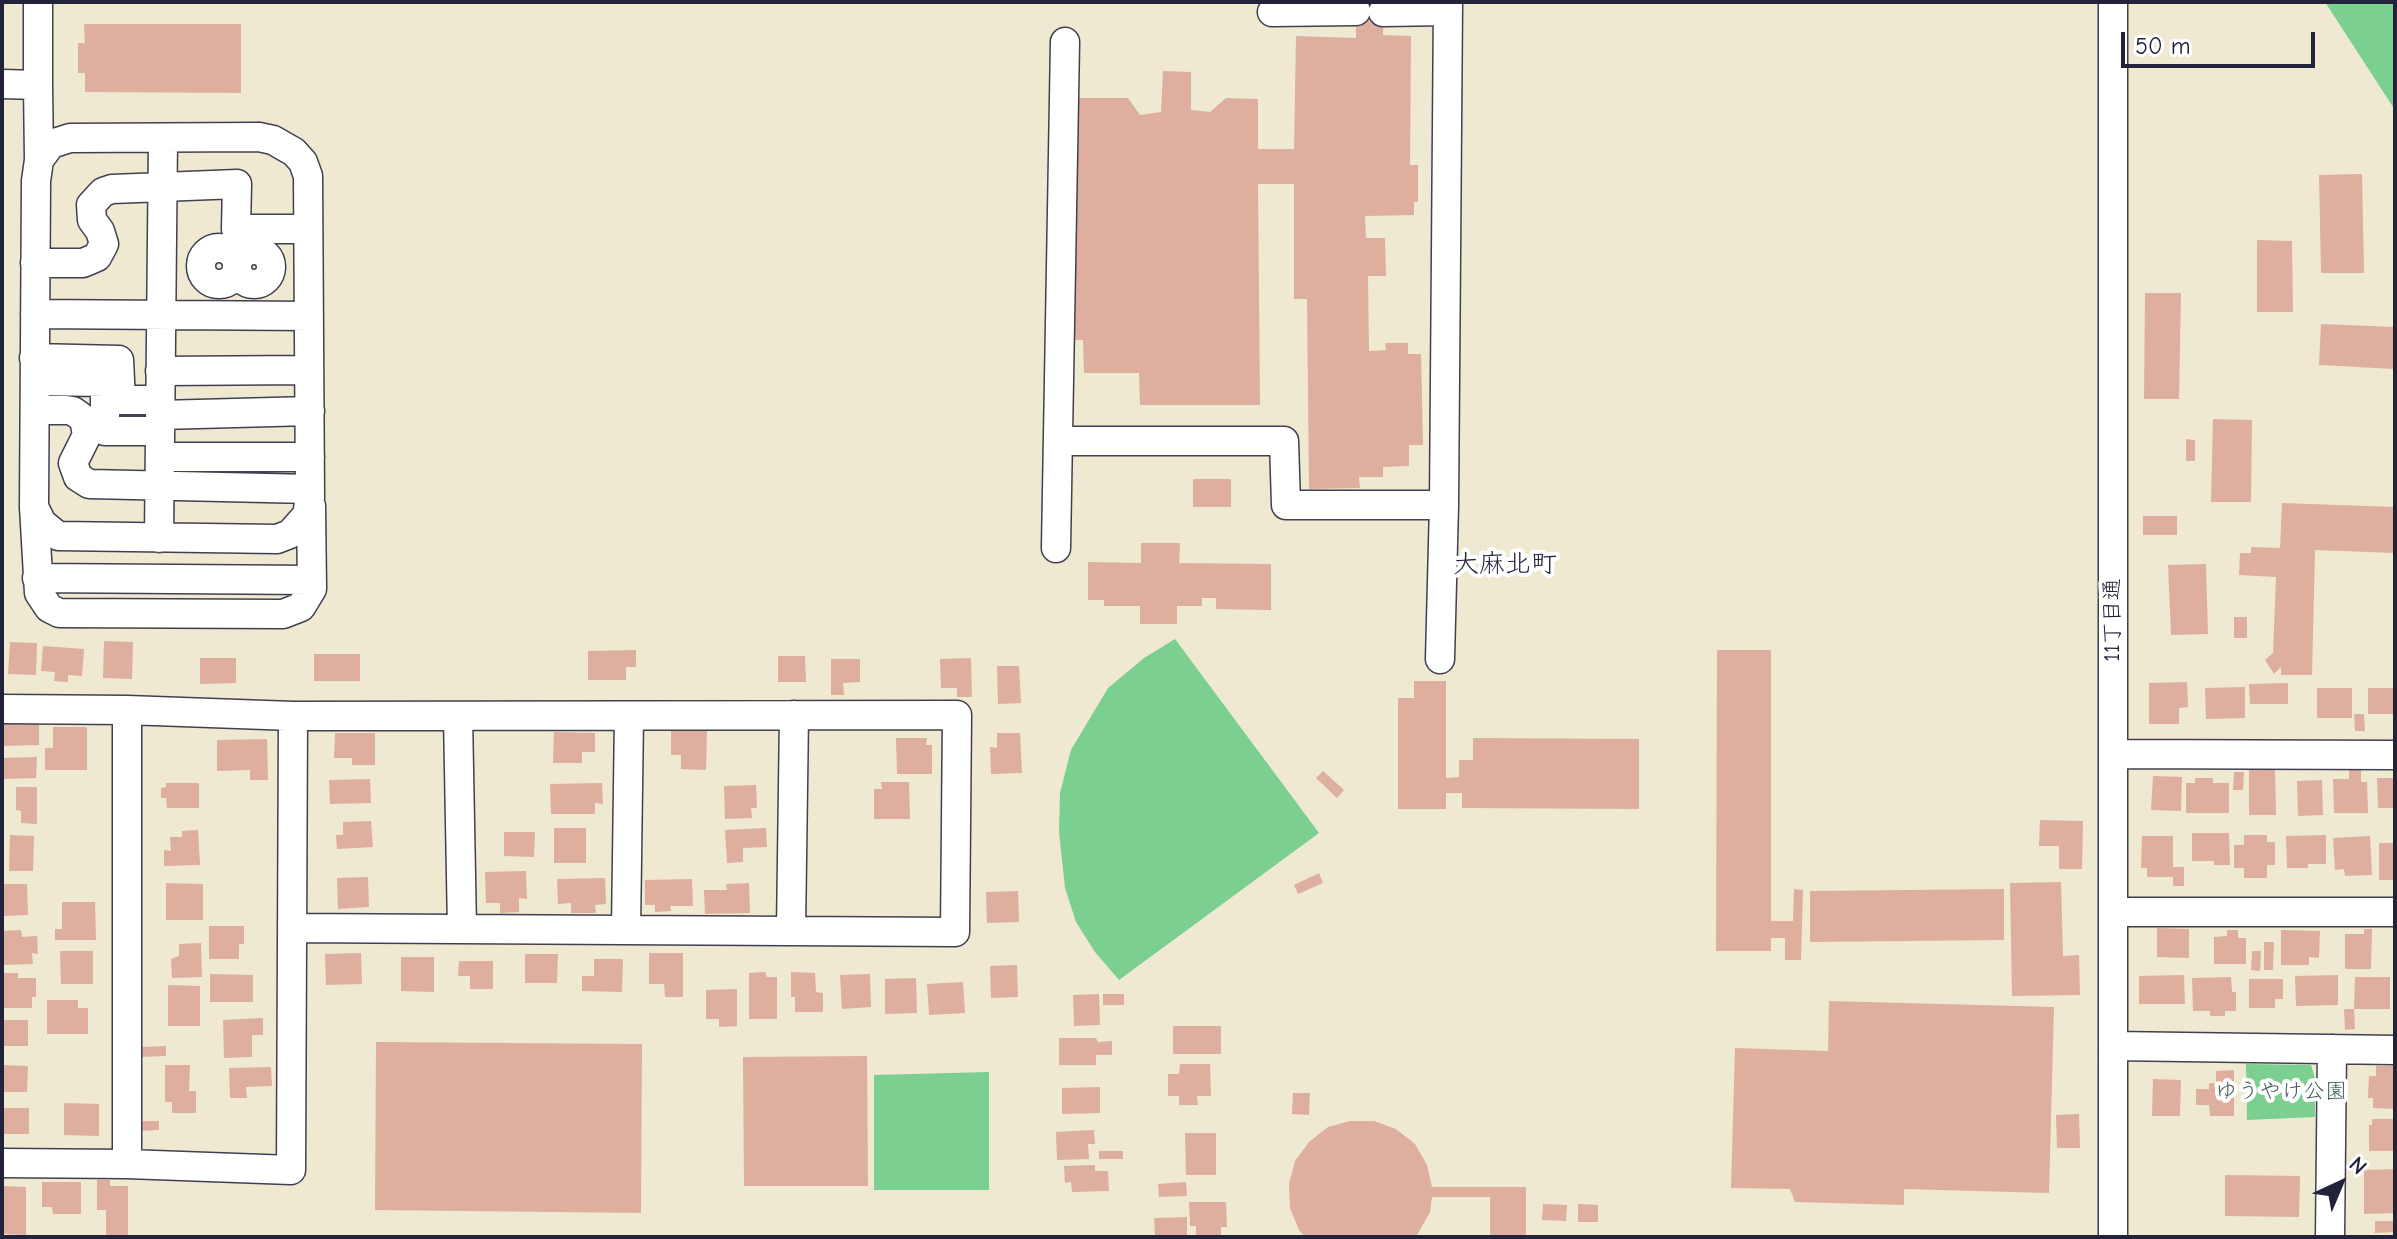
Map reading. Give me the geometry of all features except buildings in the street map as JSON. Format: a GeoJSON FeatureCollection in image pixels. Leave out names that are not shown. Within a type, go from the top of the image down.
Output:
{"type":"FeatureCollection","features":[{"type":"Feature","properties":{"kind":"street"},"geometry":{"type":"LineString","coordinates":[[38,2],[34,507],[39,593],[49,608],[59,613],[283,614],[301,607],[312,589],[308,176],[303,162],[284,144],[259,137],[70,138],[51,144],[39,160]]}},
{"type":"Feature","properties":{"kind":"street","name":"11丁目通"},"geometry":{"type":"LineString","coordinates":[[2113,2],[2113,1237]]}},
{"type":"Feature","properties":{"kind":"street"},"geometry":{"type":"LineString","coordinates":[[1272,12],[1370,12],[1448,6],[1440,659]]}},
{"type":"Feature","properties":{"kind":"street"},"geometry":{"type":"LineString","coordinates":[[1056,548],[1065,42]]}},
{"type":"Feature","properties":{"kind":"street"},"geometry":{"type":"LineString","coordinates":[[2,84],[38,85]]}},
{"type":"Feature","properties":{"kind":"street"},"geometry":{"type":"LineString","coordinates":[[159,538],[163,139]]}},
{"type":"Feature","properties":{"kind":"street"},"geometry":{"type":"LineString","coordinates":[[35,263],[92,261],[104,244],[90,212],[95,198],[112,189],[237,184],[236,229],[308,229]]}},
{"type":"Feature","properties":{"kind":"street"},"geometry":{"type":"LineString","coordinates":[[219,315],[228,274],[243,254],[253,250],[265,253],[272,268],[309,269]]}},
{"type":"Feature","properties":{"kind":"street"},"geometry":{"type":"LineString","coordinates":[[35,314],[308,316]]}},
{"type":"Feature","properties":{"kind":"street"},"geometry":{"type":"LineString","coordinates":[[160,371],[213,359],[258,359],[309,370]]}},
{"type":"Feature","properties":{"kind":"street"},"geometry":{"type":"LineString","coordinates":[[35,369],[105,382],[105,431],[310,411]]}},
{"type":"Feature","properties":{"kind":"street"},"geometry":{"type":"LineString","coordinates":[[35,410],[73,411],[84,419],[87,435],[73,463],[83,482],[160,487],[235,500],[310,494]]}},
{"type":"Feature","properties":{"kind":"street"},"geometry":{"type":"LineString","coordinates":[[160,426],[310,457]]}},
{"type":"Feature","properties":{"kind":"street"},"geometry":{"type":"LineString","coordinates":[[1058,441],[1284,441],[1286,505],[1444,505]]}},
{"type":"Feature","properties":{"kind":"street"},"geometry":{"type":"LineString","coordinates":[[34,507],[42,523],[58,536],[277,539],[297,529],[307,515],[310,494]]}},
{"type":"Feature","properties":{"kind":"street"},"geometry":{"type":"LineString","coordinates":[[2,709],[293,716],[957,715],[955,932],[292,928]]}},
{"type":"Feature","properties":{"kind":"street"},"geometry":{"type":"LineString","coordinates":[[127,710],[127,1164]]}},
{"type":"Feature","properties":{"kind":"street"},"geometry":{"type":"LineString","coordinates":[[791,931],[794,715]]}},
{"type":"Feature","properties":{"kind":"street"},"geometry":{"type":"LineString","coordinates":[[2,1163],[291,1170],[293,716]]}},
{"type":"Feature","properties":{"kind":"street"},"geometry":{"type":"LineString","coordinates":[[458,716],[462,929]]}},
{"type":"Feature","properties":{"kind":"street"},"geometry":{"type":"LineString","coordinates":[[626,930],[629,716]]}},
{"type":"Feature","properties":{"kind":"street"},"geometry":{"type":"LineString","coordinates":[[2113,754],[2395,755]]}},
{"type":"Feature","properties":{"kind":"street"},"geometry":{"type":"LineString","coordinates":[[2113,912],[2395,912]]}},
{"type":"Feature","properties":{"kind":"street"},"geometry":{"type":"LineString","coordinates":[[2113,1046],[2395,1050]]}},
{"type":"Feature","properties":{"kind":"street"},"geometry":{"type":"LineString","coordinates":[[2330,1237],[2332,1049]]}},
{"type":"Feature","properties":{"kind":"green space"},"geometry":{"type":"Polygon","coordinates":[[[2325,2],[2395,2],[2395,110],[2325,2]]]}},
{"type":"Feature","properties":{"kind":"green space"},"geometry":{"type":"Polygon","coordinates":[[[1175,639],[1319,833],[1119,980],[1095,952],[1076,922],[1065,888],[1059,832],[1060,793],[1071,750],[1108,688],[1144,658],[1175,639]]]}},
{"type":"Feature","properties":{"kind":"green space","name":"ゆうやけ公園"},"geometry":{"type":"Polygon","coordinates":[[[2246,1064],[2311,1065],[2315,1078],[2315,1117],[2247,1120],[2246,1064]]]}},
{"type":"Feature","properties":{"kind":"green space"},"geometry":{"type":"Polygon","coordinates":[[[989,1072],[989,1190],[874,1190],[874,1075],[989,1072]]]}},
{"type":"Feature","properties":{"kind":"district","name":"大麻北町"},"geometry":{"type":"Point","coordinates":[1505,565]}}]}
